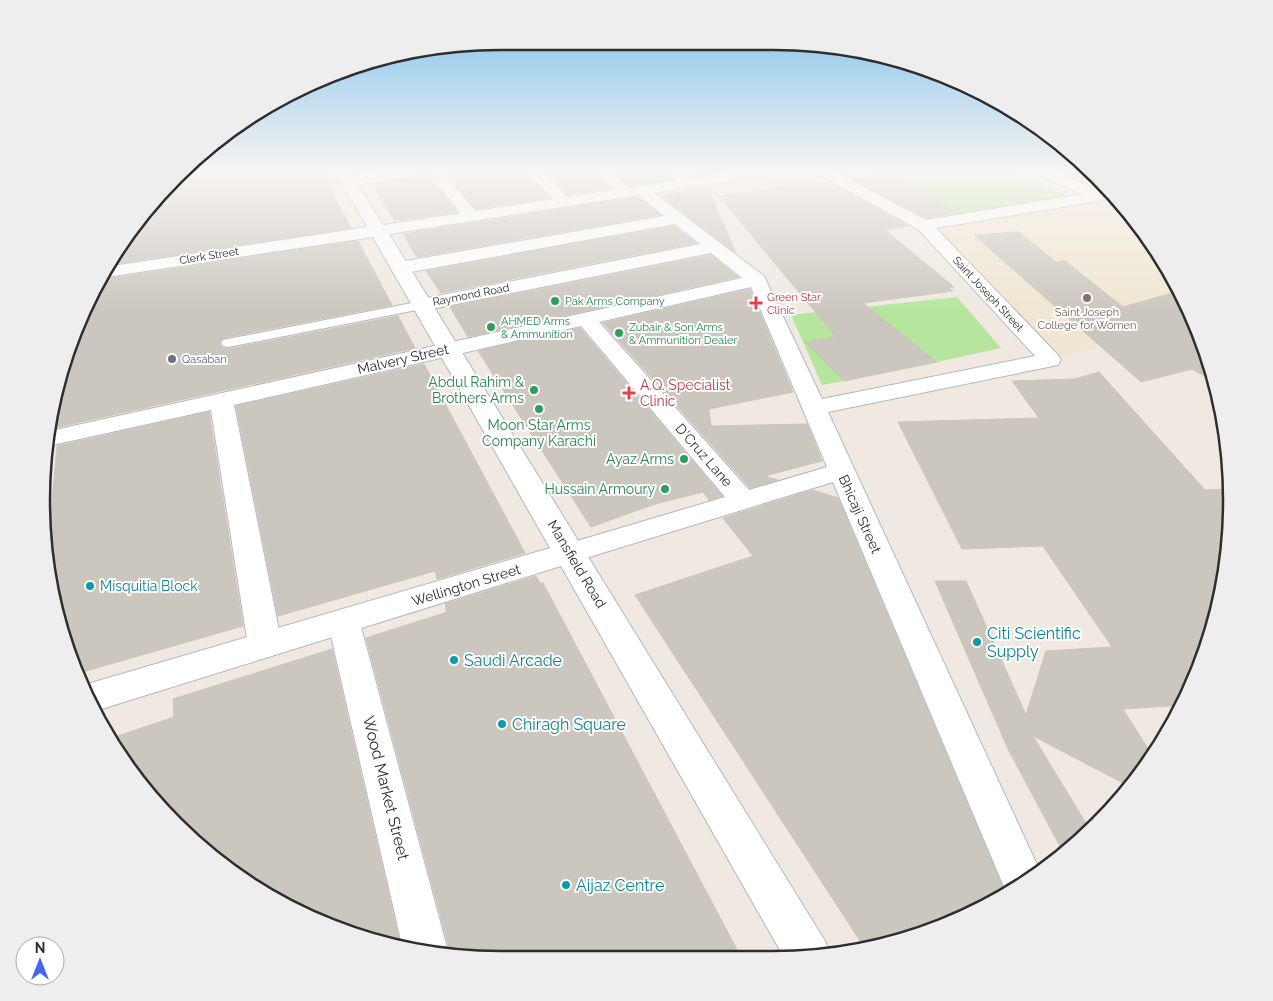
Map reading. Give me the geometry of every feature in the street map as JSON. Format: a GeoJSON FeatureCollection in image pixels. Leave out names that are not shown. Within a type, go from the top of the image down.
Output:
{"type":"FeatureCollection","features":[{"type":"Feature","properties":{"kind":"street","name":"Mansfield Road"},"geometry":{"type":"LineString","coordinates":[[371,219],[804,950]]}},
{"type":"Feature","properties":{"kind":"street","name":"Clerk Street"},"geometry":{"type":"LineString","coordinates":[[112,271],[454,219]]}},
{"type":"Feature","properties":{"kind":"street"},"geometry":{"type":"LineString","coordinates":[[400,268],[676,219],[757,280]]}},
{"type":"Feature","properties":{"kind":"street"},"geometry":{"type":"LineString","coordinates":[[912,219],[924,225],[962,219]]}},
{"type":"Feature","properties":{"kind":"street","name":"Saint Joseph Street"},"geometry":{"type":"LineString","coordinates":[[813,408],[1050,360],[924,225]]}},
{"type":"Feature","properties":{"kind":"street","name":"Raymond Road"},"geometry":{"type":"LineString","coordinates":[[422,305],[712,247]]}},
{"type":"Feature","properties":{"kind":"street","name":"Bhicaji Street"},"geometry":{"type":"LineString","coordinates":[[757,280],[1021,876]]}},
{"type":"Feature","properties":{"kind":"street","name":"Malvery Street"},"geometry":{"type":"LineString","coordinates":[[55,438],[757,280]]}},
{"type":"Feature","properties":{"kind":"street","name":"D'Cruz Lane"},"geometry":{"type":"LineString","coordinates":[[586,319],[743,501]]}},
{"type":"Feature","properties":{"kind":"street"},"geometry":{"type":"LineString","coordinates":[[221,400],[265,645]]}},
{"type":"Feature","properties":{"kind":"street","name":"Wellington Street"},"geometry":{"type":"LineString","coordinates":[[95,697],[344,623],[842,471]]}},
{"type":"Feature","properties":{"kind":"street","name":"Wood Market Street"},"geometry":{"type":"LineString","coordinates":[[344,623],[425,944]]}},
{"type":"Feature","properties":{"kind":"lane","name":"Raymond Road"},"geometry":{"type":"LineString","coordinates":[[228,343],[422,305]]}},
{"type":"Feature","properties":{"kind":"shaded area","name":"Saint Joseph College for Women"},"geometry":{"type":"Polygon","coordinates":[[[961,219],[1124,219],[1163,275],[1188,326],[1050,360],[924,225],[961,219]]]}},
{"type":"Feature","properties":{"kind":"green space"},"geometry":{"type":"Polygon","coordinates":[[[957,297],[1001,348],[937,362],[893,327],[806,342],[844,381],[822,385],[791,315],[957,297]]]}},
{"type":"Feature","properties":{"kind":"building"},"geometry":{"type":"Polygon","coordinates":[[[149,219],[346,219],[351,228],[117,263],[149,219]]]}},
{"type":"Feature","properties":{"kind":"building"},"geometry":{"type":"Polygon","coordinates":[[[394,219],[411,219],[395,221],[394,219]]]}},
{"type":"Feature","properties":{"kind":"building"},"geometry":{"type":"Polygon","coordinates":[[[500,219],[639,219],[417,257],[403,234],[500,219]]]}},
{"type":"Feature","properties":{"kind":"building"},"geometry":{"type":"Polygon","coordinates":[[[691,219],[721,219],[736,253],[691,219]]]}},
{"type":"Feature","properties":{"kind":"building"},"geometry":{"type":"Polygon","coordinates":[[[738,219],[895,219],[908,226],[885,230],[954,287],[949,288],[953,291],[863,303],[937,362],[844,381],[805,342],[836,337],[738,219]]]}},
{"type":"Feature","properties":{"kind":"building"},"geometry":{"type":"Polygon","coordinates":[[[674,226],[696,243],[441,293],[426,271],[674,226]]]}},
{"type":"Feature","properties":{"kind":"building"},"geometry":{"type":"Polygon","coordinates":[[[1019,232],[1056,262],[1065,261],[1123,307],[1173,293],[1189,328],[1206,376],[1192,369],[1141,382],[974,235],[1019,232]]]}},
{"type":"Feature","properties":{"kind":"building"},"geometry":{"type":"Polygon","coordinates":[[[358,241],[392,305],[223,338],[219,344],[223,348],[228,349],[398,316],[415,348],[58,427],[65,384],[74,356],[84,328],[108,279],[358,241]]]}},
{"type":"Feature","properties":{"kind":"building"},"geometry":{"type":"Polygon","coordinates":[[[711,255],[738,277],[468,337],[450,307],[711,255]]]}},
{"type":"Feature","properties":{"kind":"building"},"geometry":{"type":"Polygon","coordinates":[[[750,289],[793,392],[709,409],[711,426],[807,424],[822,461],[765,476],[778,480],[750,488],[603,323],[750,289]]]}},
{"type":"Feature","properties":{"kind":"building"},"geometry":{"type":"Polygon","coordinates":[[[580,328],[722,496],[709,500],[703,492],[655,504],[591,527],[478,351],[580,328]]]}},
{"type":"Feature","properties":{"kind":"building"},"geometry":{"type":"Polygon","coordinates":[[[424,364],[525,553],[437,579],[435,571],[278,616],[236,406],[424,364]]]}},
{"type":"Feature","properties":{"kind":"building"},"geometry":{"type":"Polygon","coordinates":[[[1099,372],[1205,490],[1223,489],[1223,500],[1219,559],[1208,617],[1189,673],[1177,700],[1174,706],[1123,709],[1148,749],[1130,775],[1123,783],[1033,736],[1086,824],[1060,847],[1008,749],[935,581],[966,581],[1026,715],[1046,651],[1112,647],[1043,546],[962,549],[898,422],[1039,418],[1012,381],[1075,379],[1099,372]]]}},
{"type":"Feature","properties":{"kind":"building"},"geometry":{"type":"Polygon","coordinates":[[[209,412],[243,626],[84,672],[65,617],[54,559],[51,520],[57,446],[209,412]]]}},
{"type":"Feature","properties":{"kind":"building"},"geometry":{"type":"Polygon","coordinates":[[[813,490],[838,498],[1003,888],[945,917],[889,936],[861,942],[635,595],[753,556],[723,518],[813,490]]]}},
{"type":"Feature","properties":{"kind":"building"},"geometry":{"type":"Polygon","coordinates":[[[536,576],[540,583],[543,583],[738,951],[500,951],[449,948],[366,638],[447,612],[445,604],[536,576]]]}},
{"type":"Feature","properties":{"kind":"building"},"geometry":{"type":"Polygon","coordinates":[[[332,649],[399,939],[328,917],[275,891],[226,858],[203,839],[162,798],[143,775],[117,736],[174,717],[173,699],[332,649]]]}},
{"type":"Feature","properties":{"kind":"place","name":"Saint Joseph College for Women"},"geometry":{"type":"Point","coordinates":[1087,298]}},
{"type":"Feature","properties":{"kind":"place","name":"Pak Arms Company"},"geometry":{"type":"Point","coordinates":[555,301]}},
{"type":"Feature","properties":{"kind":"place","name":"Green Star Clinic"},"geometry":{"type":"Point","coordinates":[756,303]}},
{"type":"Feature","properties":{"kind":"place","name":"AHMED Arms & Ammunition"},"geometry":{"type":"Point","coordinates":[491,327]}},
{"type":"Feature","properties":{"kind":"place","name":"Zubair & Son Arms & Ammunition Dealer"},"geometry":{"type":"Point","coordinates":[619,333]}},
{"type":"Feature","properties":{"kind":"place","name":"Qasaban"},"geometry":{"type":"Point","coordinates":[172,359]}},
{"type":"Feature","properties":{"kind":"place","name":"Abdul Rahim & Brothers Arms"},"geometry":{"type":"Point","coordinates":[534,390]}},
{"type":"Feature","properties":{"kind":"place","name":"A.Q. Specialist Clinic"},"geometry":{"type":"Point","coordinates":[629,393]}},
{"type":"Feature","properties":{"kind":"place","name":"Moon Star Arms Company Karachi"},"geometry":{"type":"Point","coordinates":[539,409]}},
{"type":"Feature","properties":{"kind":"place","name":"Ayaz Arms"},"geometry":{"type":"Point","coordinates":[684,459]}},
{"type":"Feature","properties":{"kind":"place","name":"Hussain Armoury"},"geometry":{"type":"Point","coordinates":[665,489]}},
{"type":"Feature","properties":{"kind":"place","name":"Misquitia Block"},"geometry":{"type":"Point","coordinates":[90,586]}},
{"type":"Feature","properties":{"kind":"place","name":"Citi Scientific Supply"},"geometry":{"type":"Point","coordinates":[977,642]}},
{"type":"Feature","properties":{"kind":"place","name":"Saudi Arcade"},"geometry":{"type":"Point","coordinates":[454,660]}},
{"type":"Feature","properties":{"kind":"place","name":"Chiragh Square"},"geometry":{"type":"Point","coordinates":[502,724]}},
{"type":"Feature","properties":{"kind":"place","name":"Aijaz Centre"},"geometry":{"type":"Point","coordinates":[566,885]}}]}
